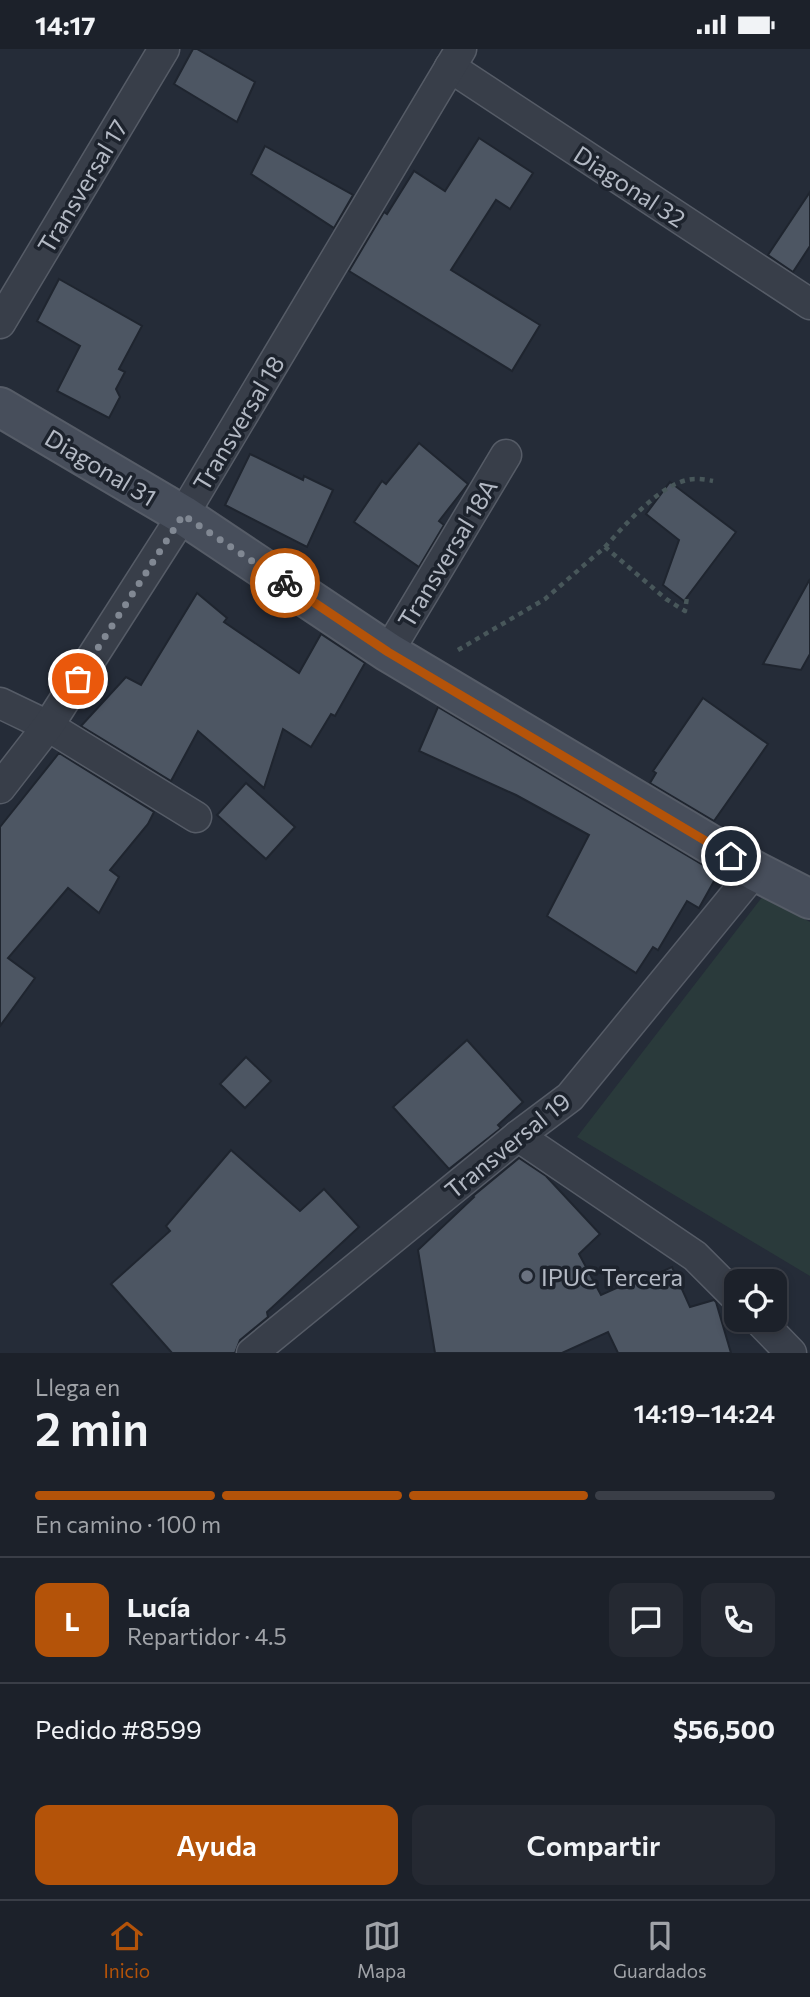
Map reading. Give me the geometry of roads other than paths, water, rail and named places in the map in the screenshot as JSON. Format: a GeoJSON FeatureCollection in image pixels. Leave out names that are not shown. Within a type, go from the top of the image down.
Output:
{"type":"FeatureCollection","features":[{"type":"Feature","properties":{"kind":"street","name":"Transversal 17"},"geometry":{"type":"LineString","coordinates":[[0,323],[164,49]]}},
{"type":"Feature","properties":{"kind":"street","name":"Diagonal 32"},"geometry":{"type":"LineString","coordinates":[[456,58],[810,304]]}},
{"type":"Feature","properties":{"kind":"street","name":"Transversal 18"},"geometry":{"type":"LineString","coordinates":[[0,788],[48,726],[183,515],[456,58]]}},
{"type":"Feature","properties":{"kind":"street","name":"Diagonal 31"},"geometry":{"type":"LineString","coordinates":[[0,407],[183,515],[404,661],[755,871],[810,899]]}},
{"type":"Feature","properties":{"kind":"street","name":"Transversal 18A"},"geometry":{"type":"LineString","coordinates":[[404,661],[506,455]]}},
{"type":"Feature","properties":{"kind":"street"},"geometry":{"type":"LineString","coordinates":[[0,703],[48,726],[196,817]]}},
{"type":"Feature","properties":{"kind":"street","name":"Transversal 19"},"geometry":{"type":"LineString","coordinates":[[252,1353],[518,1136],[570,1097],[755,871]]}},
{"type":"Feature","properties":{"kind":"street"},"geometry":{"type":"LineString","coordinates":[[518,1136],[695,1256],[724,1285]]}},
{"type":"Feature","properties":{"kind":"street"},"geometry":{"type":"LineString","coordinates":[[771,1332],[791,1353]]}},
{"type":"Feature","properties":{"kind":"place","name":"IPUC Tercera"},"geometry":{"type":"Point","coordinates":[527,1276]}}]}
